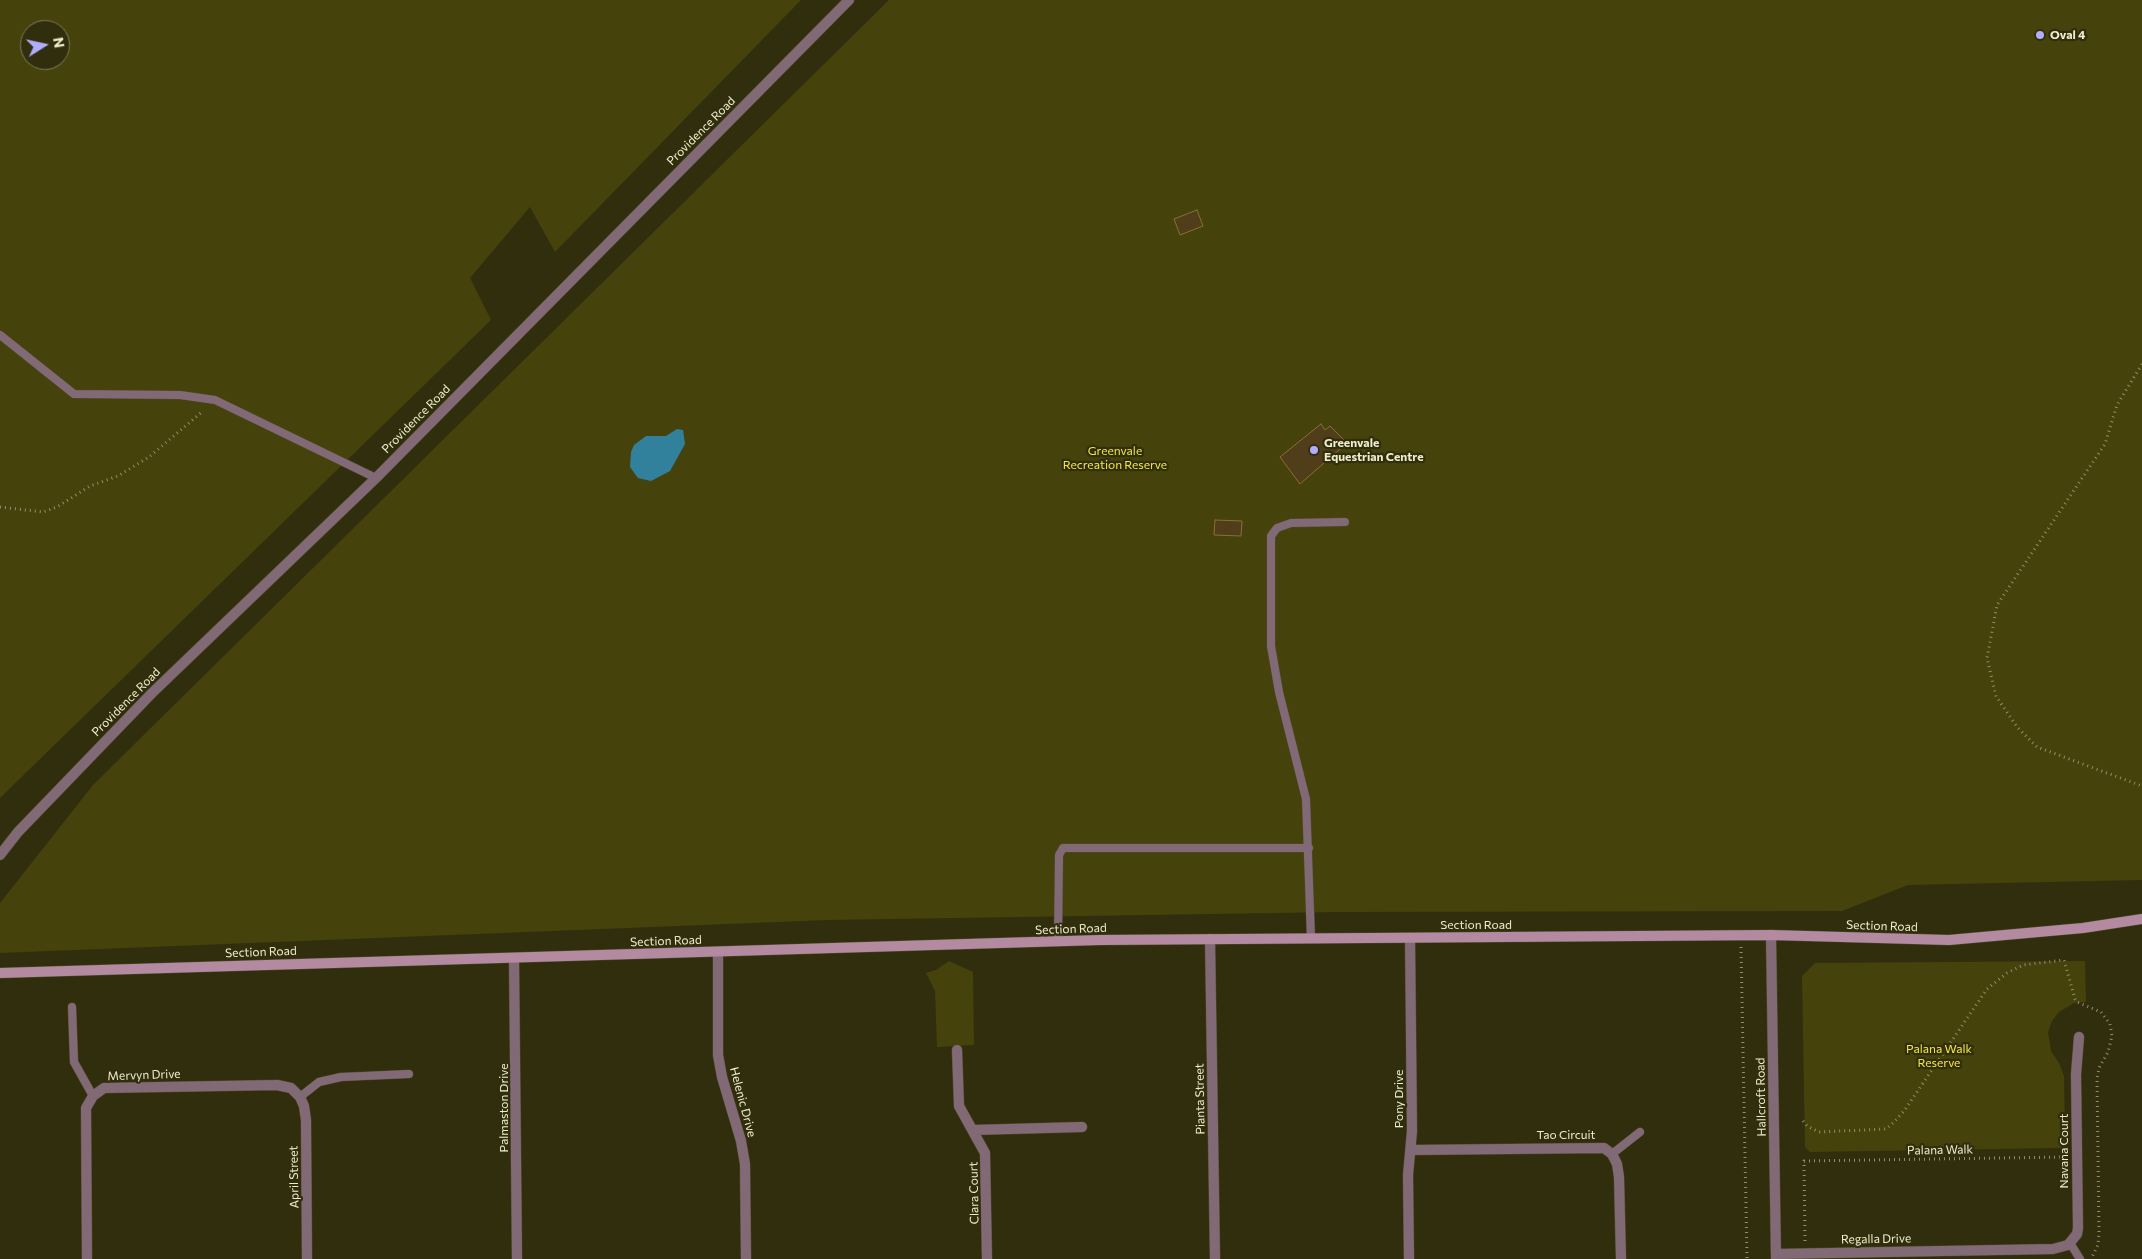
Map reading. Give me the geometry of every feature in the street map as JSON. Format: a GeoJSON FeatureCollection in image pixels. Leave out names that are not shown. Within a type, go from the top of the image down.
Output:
{"type":"FeatureCollection","features":[{"type":"Feature","properties":{"kind":"street","name":"Providence Road"},"geometry":{"type":"LineString","coordinates":[[0,855],[18,832],[152,693],[376,478],[849,0]]}},
{"type":"Feature","properties":{"kind":"street","name":"Section Road"},"geometry":{"type":"LineString","coordinates":[[0,973],[1210,939],[1771,936],[1949,940],[2083,928],[2142,919]]}},
{"type":"Feature","properties":{"kind":"street","name":"Hallcroft Road"},"geometry":{"type":"LineString","coordinates":[[1771,936],[1776,1257]]}},
{"type":"Feature","properties":{"kind":"street","name":"Pony Drive"},"geometry":{"type":"LineString","coordinates":[[1409,1259],[1408,1175],[1411,1150],[1410,938]]}},
{"type":"Feature","properties":{"kind":"street","name":"Pianta Street"},"geometry":{"type":"LineString","coordinates":[[1210,939],[1215,1259]]}},
{"type":"Feature","properties":{"kind":"street","name":"Helenic Drive"},"geometry":{"type":"LineString","coordinates":[[718,952],[718,1055],[722,1077],[741,1141],[745,1164],[746,1259]]}},
{"type":"Feature","properties":{"kind":"street","name":"Palmaston Drive"},"geometry":{"type":"LineString","coordinates":[[514,958],[517,1259]]}},
{"type":"Feature","properties":{"kind":"street","name":"Navana Court"},"geometry":{"type":"LineString","coordinates":[[2070,1243],[2078,1228],[2076,1074],[2079,1038]]}},
{"type":"Feature","properties":{"kind":"street","name":"Clara Court"},"geometry":{"type":"LineString","coordinates":[[957,1050],[959,1106],[986,1153],[988,1259]]}},
{"type":"Feature","properties":{"kind":"street","name":"Mervyn Drive"},"geometry":{"type":"LineString","coordinates":[[92,1096],[104,1088],[277,1084],[291,1088],[300,1096]]}},
{"type":"Feature","properties":{"kind":"street"},"geometry":{"type":"LineString","coordinates":[[87,1259],[86,1108],[92,1096]]}},
{"type":"Feature","properties":{"kind":"street","name":"April Street"},"geometry":{"type":"LineString","coordinates":[[300,1096],[306,1120],[307,1259]]}},
{"type":"Feature","properties":{"kind":"street"},"geometry":{"type":"LineString","coordinates":[[973,1130],[1082,1127]]}},
{"type":"Feature","properties":{"kind":"street","name":"Tao Circuit"},"geometry":{"type":"LineString","coordinates":[[1411,1150],[1592,1147],[1604,1148],[1612,1154]]}},
{"type":"Feature","properties":{"kind":"street"},"geometry":{"type":"LineString","coordinates":[[1612,1154],[1617,1164],[1619,1176],[1620,1259]]}},
{"type":"Feature","properties":{"kind":"street","name":"Regalla Drive"},"geometry":{"type":"LineString","coordinates":[[1776,1257],[1805,1253],[1978,1255],[2063,1248],[2070,1243]]}},
{"type":"Feature","properties":{"kind":"lane"},"geometry":{"type":"LineString","coordinates":[[0,335],[74,394],[180,395],[215,400],[376,478]]}},
{"type":"Feature","properties":{"kind":"lane"},"geometry":{"type":"LineString","coordinates":[[1311,939],[1306,799],[1271,646],[1271,536],[1276,528],[1291,523],[1345,522]]}},
{"type":"Feature","properties":{"kind":"lane"},"geometry":{"type":"LineString","coordinates":[[1058,942],[1059,855],[1063,848],[1308,848]]}},
{"type":"Feature","properties":{"kind":"lane"},"geometry":{"type":"LineString","coordinates":[[72,1007],[74,1062],[92,1096]]}},
{"type":"Feature","properties":{"kind":"lane"},"geometry":{"type":"LineString","coordinates":[[300,1096],[319,1082],[334,1079],[409,1074]]}},
{"type":"Feature","properties":{"kind":"lane"},"geometry":{"type":"LineString","coordinates":[[1612,1154],[1640,1132]]}},
{"type":"Feature","properties":{"kind":"lane"},"geometry":{"type":"LineString","coordinates":[[2070,1243],[2080,1259]]}},
{"type":"Feature","properties":{"kind":"path"},"geometry":{"type":"LineString","coordinates":[[2142,364],[2117,405],[2105,444],[1997,605],[1987,658],[1996,696],[2017,727],[2037,747],[2142,786]]}},
{"type":"Feature","properties":{"kind":"path"},"geometry":{"type":"LineString","coordinates":[[0,507],[43,512],[56,507],[90,486],[118,476],[149,457],[215,400]]}},
{"type":"Feature","properties":{"kind":"path"},"geometry":{"type":"LineString","coordinates":[[1741,936],[1747,1259]]}},
{"type":"Feature","properties":{"kind":"path"},"geometry":{"type":"LineString","coordinates":[[1803,1121],[1807,1126],[1819,1132],[1886,1129],[1904,1111],[1987,989],[2007,973],[2024,965],[2064,960],[2075,999],[2077,1002],[2101,1012],[2110,1024],[2112,1036],[2108,1052],[2099,1068],[2097,1078],[2099,1233],[2096,1252],[2090,1259]]}},
{"type":"Feature","properties":{"kind":"path","name":"Palana Walk"},"geometry":{"type":"LineString","coordinates":[[1805,1253],[1804,1160],[2077,1157]]}},
{"type":"Feature","properties":{"kind":"green space"},"geometry":{"type":"Polygon","coordinates":[[[0,0],[801,0],[555,252],[530,207],[470,278],[491,320],[0,798],[0,0]]]}},
{"type":"Feature","properties":{"kind":"green space","name":"Greenvale Recreation Reserve"},"geometry":{"type":"Polygon","coordinates":[[[889,0],[2142,0],[2142,880],[1908,885],[1842,911],[1338,912],[828,920],[0,953],[0,903],[93,785],[889,0]]]}},
{"type":"Feature","properties":{"kind":"green space"},"geometry":{"type":"Polygon","coordinates":[[[949,961],[973,972],[974,1045],[937,1047],[935,991],[926,973],[936,970],[949,961]]]}},
{"type":"Feature","properties":{"kind":"green space","name":"Palana Walk Reserve"},"geometry":{"type":"Polygon","coordinates":[[[2085,961],[2086,1002],[2074,1003],[2059,1012],[2052,1021],[2048,1032],[2051,1051],[2059,1063],[2064,1076],[2065,1143],[2060,1148],[1810,1152],[1805,1147],[1802,976],[1815,963],[2085,961]]]}},
{"type":"Feature","properties":{"kind":"water"},"geometry":{"type":"Polygon","coordinates":[[[677,429],[683,430],[685,444],[670,471],[651,481],[638,478],[630,467],[631,452],[634,445],[646,436],[666,436],[677,429]]]}},
{"type":"Feature","properties":{"kind":"building"},"geometry":{"type":"Polygon","coordinates":[[[1197,210],[1203,226],[1180,235],[1174,219],[1197,210]]]}},
{"type":"Feature","properties":{"kind":"building","name":"Greenvale Equestrian Centre"},"geometry":{"type":"Polygon","coordinates":[[[1321,424],[1325,430],[1330,426],[1347,443],[1300,484],[1280,457],[1321,424]]]}},
{"type":"Feature","properties":{"kind":"building"},"geometry":{"type":"Polygon","coordinates":[[[1215,520],[1242,521],[1241,536],[1214,535],[1215,520]]]}},
{"type":"Feature","properties":{"kind":"place","name":"Oval 4"},"geometry":{"type":"Point","coordinates":[2040,35]}},
{"type":"Feature","properties":{"kind":"place","name":"Greenvale Equestrian Centre"},"geometry":{"type":"Point","coordinates":[1314,450]}}]}
